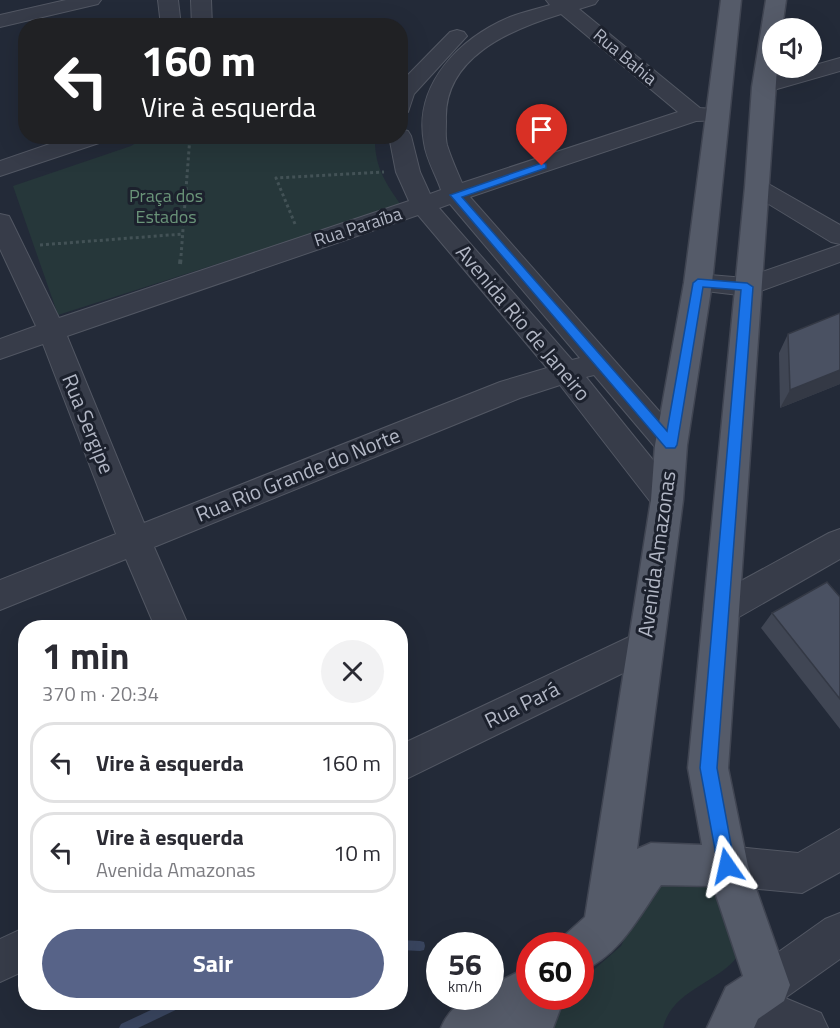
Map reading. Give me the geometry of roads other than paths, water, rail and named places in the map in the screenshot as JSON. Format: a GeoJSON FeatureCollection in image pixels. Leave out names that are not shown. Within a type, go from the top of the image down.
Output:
{"type":"FeatureCollection","features":[{"type":"Feature","properties":{"kind":"main road","name":"Avenida Amazonas"},"geometry":{"type":"LineString","coordinates":[[594,934],[667,500],[671,445],[698,283],[706,115],[731,0]]}},
{"type":"Feature","properties":{"kind":"main road"},"geometry":{"type":"LineString","coordinates":[[747,1005],[727,866],[708,768],[757,187],[763,87],[776,0]]}},
{"type":"Feature","properties":{"kind":"main road"},"geometry":{"type":"LineString","coordinates":[[594,939],[651,864],[727,866]]}},
{"type":"Feature","properties":{"kind":"main road"},"geometry":{"type":"LineString","coordinates":[[464,1028],[516,996]]}},
{"type":"Feature","properties":{"kind":"main road"},"geometry":{"type":"LineString","coordinates":[[530,1028],[537,1010]]}},
{"type":"Feature","properties":{"kind":"street"},"geometry":{"type":"LineString","coordinates":[[0,21],[91,0]]}},
{"type":"Feature","properties":{"kind":"street"},"geometry":{"type":"LineString","coordinates":[[168,0],[170,18]]}},
{"type":"Feature","properties":{"kind":"street"},"geometry":{"type":"LineString","coordinates":[[201,0],[202,18]]}},
{"type":"Feature","properties":{"kind":"street"},"geometry":{"type":"LineString","coordinates":[[408,90],[436,56],[461,33],[500,11],[530,0]]}},
{"type":"Feature","properties":{"kind":"street","name":"Rua Bahia"},"geometry":{"type":"LineString","coordinates":[[570,2],[706,115]]}},
{"type":"Feature","properties":{"kind":"street","name":"Avenida Rio de Janeiro"},"geometry":{"type":"LineString","coordinates":[[570,2],[517,21],[473,46],[446,76],[434,104],[435,143],[455,195],[671,445]]}},
{"type":"Feature","properties":{"kind":"street"},"geometry":{"type":"LineString","coordinates":[[763,87],[840,64]]}},
{"type":"Feature","properties":{"kind":"street","name":"Rua Paraíba"},"geometry":{"type":"LineString","coordinates":[[0,349],[423,205],[706,115]]}},
{"type":"Feature","properties":{"kind":"street"},"geometry":{"type":"LineString","coordinates":[[10,143],[18,141]]}},
{"type":"Feature","properties":{"kind":"street"},"geometry":{"type":"LineString","coordinates":[[0,169],[73,144]]}},
{"type":"Feature","properties":{"kind":"street","name":"Avenida Rio de Janeiro"},"geometry":{"type":"LineString","coordinates":[[402,144],[408,172],[423,205],[566,372],[667,500]]}},
{"type":"Feature","properties":{"kind":"street"},"geometry":{"type":"LineString","coordinates":[[757,187],[840,236]]}},
{"type":"Feature","properties":{"kind":"street","name":"Rua Sergipe"},"geometry":{"type":"LineString","coordinates":[[5,234],[52,332],[169,620]]}},
{"type":"Feature","properties":{"kind":"street"},"geometry":{"type":"LineString","coordinates":[[698,283],[747,287],[840,253]]}},
{"type":"Feature","properties":{"kind":"street","name":"Rua Rio Grande do Norte"},"geometry":{"type":"LineString","coordinates":[[0,595],[510,390],[598,363]]}},
{"type":"Feature","properties":{"kind":"street"},"geometry":{"type":"LineString","coordinates":[[720,610],[840,543]]}},
{"type":"Feature","properties":{"kind":"street","name":"Rua Pará"},"geometry":{"type":"LineString","coordinates":[[408,760],[644,646]]}},
{"type":"Feature","properties":{"kind":"street"},"geometry":{"type":"LineString","coordinates":[[727,866],[802,873],[840,849]]}},
{"type":"Feature","properties":{"kind":"street"},"geometry":{"type":"LineString","coordinates":[[747,1005],[840,934]]}},
{"type":"Feature","properties":{"kind":"street"},"geometry":{"type":"LineString","coordinates":[[0,961],[18,952]]}},
{"type":"Feature","properties":{"kind":"street"},"geometry":{"type":"LineString","coordinates":[[747,1005],[806,1028]]}},
{"type":"Feature","properties":{"kind":"waterway"},"geometry":{"type":"LineString","coordinates":[[408,945],[420,946]]}},
{"type":"Feature","properties":{"kind":"waterway"},"geometry":{"type":"LineString","coordinates":[[125,1028],[163,1010]]}},
{"type":"Feature","properties":{"kind":"park label","name":"Praça dos Estados"},"geometry":{"type":"Point","coordinates":[166,206]}}]}
